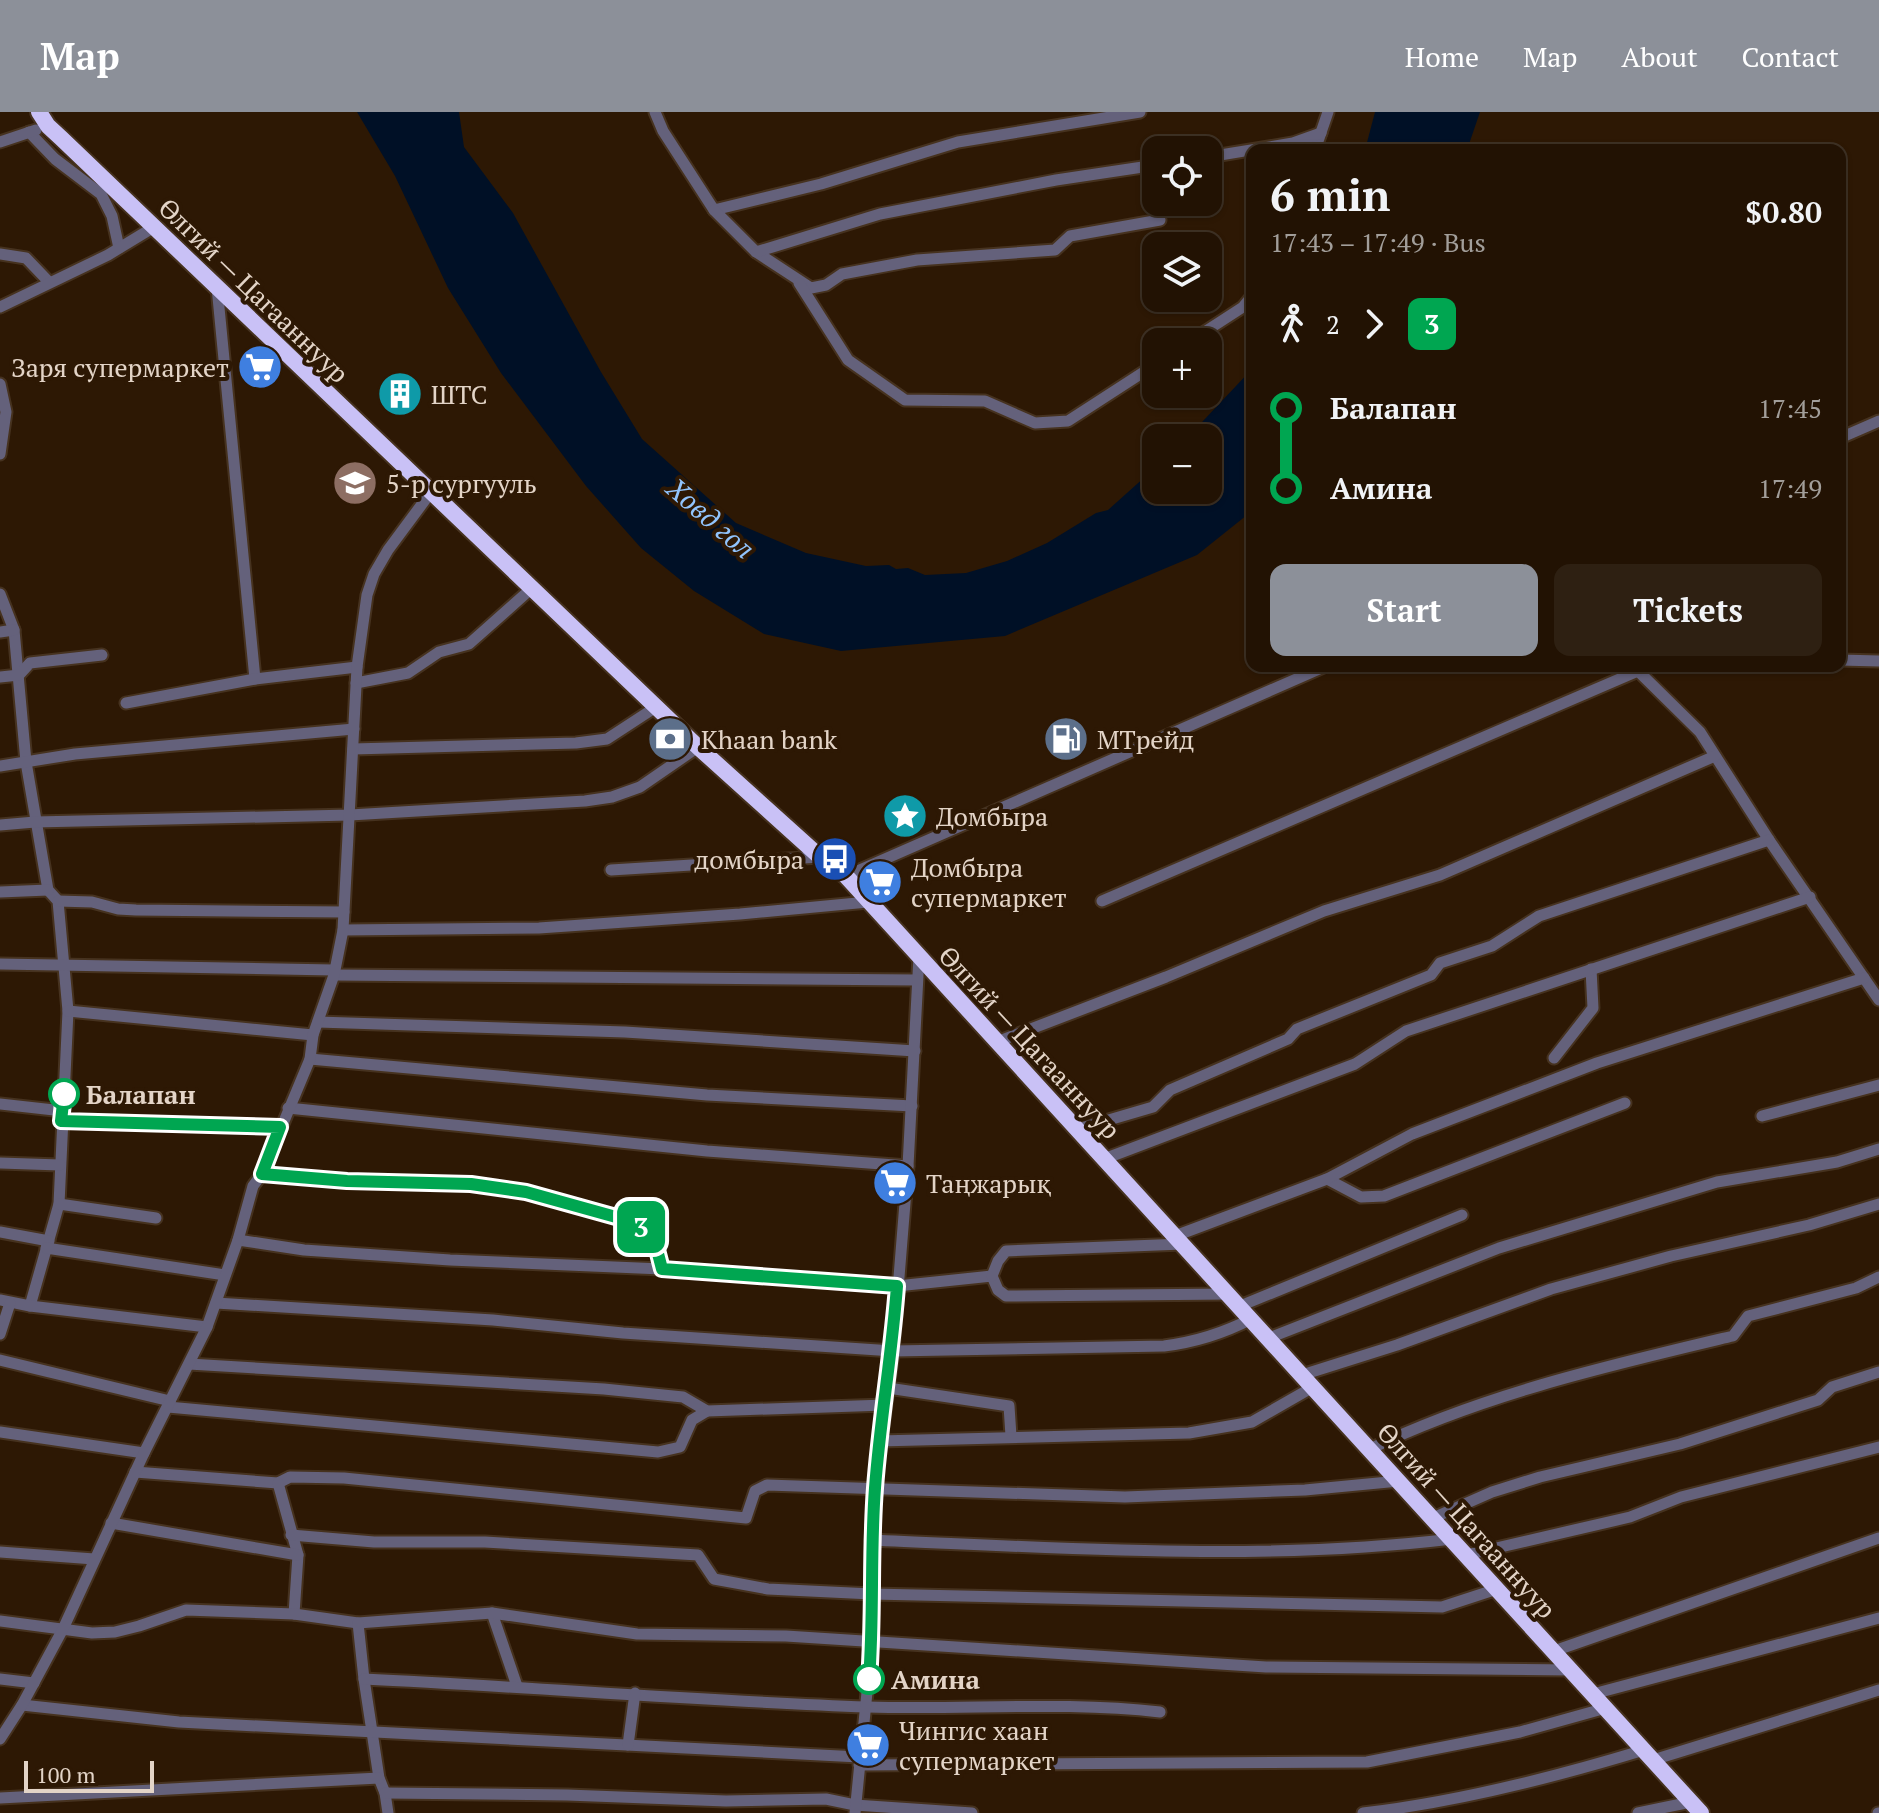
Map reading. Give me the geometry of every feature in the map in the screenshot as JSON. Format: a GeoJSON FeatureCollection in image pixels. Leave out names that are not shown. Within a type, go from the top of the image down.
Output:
{"type":"FeatureCollection","features":[{"type":"Feature","properties":{"kind":"highway","name":"Өлгий — Цагааннуур"},"geometry":{"type":"LineString","coordinates":[[44,119],[698,747],[820,857],[846,876],[1696,1807]]}},
{"type":"Feature","properties":{"kind":"street"},"geometry":{"type":"LineString","coordinates":[[655,112],[663,131],[714,210],[756,252],[811,288],[826,285],[842,274],[917,260],[1055,250],[1070,236],[1160,220]]}},
{"type":"Feature","properties":{"kind":"street"},"geometry":{"type":"LineString","coordinates":[[714,210],[821,184],[958,142],[1140,112]]}},
{"type":"Feature","properties":{"kind":"street"},"geometry":{"type":"LineString","coordinates":[[1317,144],[1328,112]]}},
{"type":"Feature","properties":{"kind":"street"},"geometry":{"type":"LineString","coordinates":[[0,142],[29,132],[44,119]]}},
{"type":"Feature","properties":{"kind":"street"},"geometry":{"type":"LineString","coordinates":[[29,132],[55,159],[101,194],[112,216],[119,248]]}},
{"type":"Feature","properties":{"kind":"street"},"geometry":{"type":"LineString","coordinates":[[1287,144],[1321,133]]}},
{"type":"Feature","properties":{"kind":"street"},"geometry":{"type":"LineString","coordinates":[[1222,155],[1246,151]]}},
{"type":"Feature","properties":{"kind":"street"},"geometry":{"type":"LineString","coordinates":[[756,252],[880,214],[1056,180],[1142,167]]}},
{"type":"Feature","properties":{"kind":"street"},"geometry":{"type":"LineString","coordinates":[[0,307],[119,248],[154,227]]}},
{"type":"Feature","properties":{"kind":"street"},"geometry":{"type":"LineString","coordinates":[[0,254],[26,258],[49,282]]}},
{"type":"Feature","properties":{"kind":"street"},"geometry":{"type":"LineString","coordinates":[[799,282],[848,360],[905,400],[985,401],[1035,423],[1068,421],[1142,373]]}},
{"type":"Feature","properties":{"kind":"street"},"geometry":{"type":"LineString","coordinates":[[217,286],[255,679]]}},
{"type":"Feature","properties":{"kind":"street"},"geometry":{"type":"LineString","coordinates":[[1211,328],[1246,303]]}},
{"type":"Feature","properties":{"kind":"street"},"geometry":{"type":"LineString","coordinates":[[0,384],[6,412],[0,454]]}},
{"type":"Feature","properties":{"kind":"street"},"geometry":{"type":"LineString","coordinates":[[1846,435],[1879,421]]}},
{"type":"Feature","properties":{"kind":"street"},"geometry":{"type":"LineString","coordinates":[[2,1732],[22,1705],[63,1629],[144,1453],[207,1327],[238,1240],[253,1186],[262,1174],[310,1059],[313,1035],[334,973],[343,930],[357,667],[367,595],[374,574],[388,550],[431,492]]}},
{"type":"Feature","properties":{"kind":"street"},"geometry":{"type":"LineString","coordinates":[[356,683],[408,673],[439,652],[469,644],[532,588]]}},
{"type":"Feature","properties":{"kind":"street"},"geometry":{"type":"LineString","coordinates":[[0,594],[14,630],[26,762],[48,890],[58,901],[68,1011],[59,1204],[30,1306]]}},
{"type":"Feature","properties":{"kind":"street"},"geometry":{"type":"LineString","coordinates":[[0,632],[14,630]]}},
{"type":"Feature","properties":{"kind":"street"},"geometry":{"type":"LineString","coordinates":[[0,677],[19,675],[30,663],[102,655]]}},
{"type":"Feature","properties":{"kind":"street"},"geometry":{"type":"LineString","coordinates":[[1846,660],[1879,661]]}},
{"type":"Feature","properties":{"kind":"street"},"geometry":{"type":"LineString","coordinates":[[126,703],[255,679],[357,667]]}},
{"type":"Feature","properties":{"kind":"street"},"geometry":{"type":"LineString","coordinates":[[846,876],[1312,672]]}},
{"type":"Feature","properties":{"kind":"street"},"geometry":{"type":"LineString","coordinates":[[1102,901],[1629,672]]}},
{"type":"Feature","properties":{"kind":"street"},"geometry":{"type":"LineString","coordinates":[[1639,672],[1700,732],[1769,840],[1879,1000]]}},
{"type":"Feature","properties":{"kind":"street"},"geometry":{"type":"LineString","coordinates":[[353,749],[576,743],[607,739],[656,707]]}},
{"type":"Feature","properties":{"kind":"street"},"geometry":{"type":"LineString","coordinates":[[0,766],[75,754],[354,729]]}},
{"type":"Feature","properties":{"kind":"street"},"geometry":{"type":"LineString","coordinates":[[0,825],[350,815],[585,801],[612,797],[640,787],[698,747]]}},
{"type":"Feature","properties":{"kind":"street"},"geometry":{"type":"LineString","coordinates":[[997,1042],[1166,977],[1324,911],[1440,875],[1715,756]]}},
{"type":"Feature","properties":{"kind":"street"},"geometry":{"type":"LineString","coordinates":[[1078,1129],[1153,1107],[1170,1090],[1288,1039],[1297,1029],[1431,975],[1440,963],[1492,946],[1539,916],[1769,840]]}},
{"type":"Feature","properties":{"kind":"street"},"geometry":{"type":"LineString","coordinates":[[611,870],[820,857]]}},
{"type":"Feature","properties":{"kind":"street"},"geometry":{"type":"LineString","coordinates":[[0,892],[48,890]]}},
{"type":"Feature","properties":{"kind":"street"},"geometry":{"type":"LineString","coordinates":[[1104,1159],[1355,1064],[1406,1031],[1810,897]]}},
{"type":"Feature","properties":{"kind":"street"},"geometry":{"type":"LineString","coordinates":[[58,901],[92,902],[136,910],[344,912]]}},
{"type":"Feature","properties":{"kind":"street"},"geometry":{"type":"LineString","coordinates":[[343,930],[539,928],[868,902]]}},
{"type":"Feature","properties":{"kind":"street"},"geometry":{"type":"LineString","coordinates":[[855,1809],[872,1642],[871,1540],[875,1487],[893,1351],[908,1166],[919,956]]}},
{"type":"Feature","properties":{"kind":"street"},"geometry":{"type":"LineString","coordinates":[[0,964],[334,973],[917,980]]}},
{"type":"Feature","properties":{"kind":"street"},"geometry":{"type":"LineString","coordinates":[[1554,1058],[1593,1008],[1591,969]]}},
{"type":"Feature","properties":{"kind":"street"},"geometry":{"type":"LineString","coordinates":[[1462,1215],[1240,1306],[1006,1296],[998,1290],[992,1276],[1006,1251],[1179,1240],[1327,1179],[1412,1134],[1597,1063],[1864,978]]}},
{"type":"Feature","properties":{"kind":"street"},"geometry":{"type":"LineString","coordinates":[[68,1011],[313,1035]]}},
{"type":"Feature","properties":{"kind":"street"},"geometry":{"type":"LineString","coordinates":[[318,1022],[609,1031],[915,1051]]}},
{"type":"Feature","properties":{"kind":"street"},"geometry":{"type":"LineString","coordinates":[[310,1059],[707,1095],[912,1106]]}},
{"type":"Feature","properties":{"kind":"street"},"geometry":{"type":"LineString","coordinates":[[1762,1116],[1879,1085]]}},
{"type":"Feature","properties":{"kind":"street"},"geometry":{"type":"LineString","coordinates":[[1327,1179],[1361,1197],[1384,1196],[1625,1103]]}},
{"type":"Feature","properties":{"kind":"street"},"geometry":{"type":"LineString","coordinates":[[0,1104],[62,1116],[280,1127]]}},
{"type":"Feature","properties":{"kind":"street"},"geometry":{"type":"LineString","coordinates":[[288,1108],[707,1151],[908,1166]]}},
{"type":"Feature","properties":{"kind":"street"},"geometry":{"type":"LineString","coordinates":[[1269,1338],[1499,1248],[1717,1182],[1837,1162],[1879,1149]]}},
{"type":"Feature","properties":{"kind":"street"},"geometry":{"type":"LineString","coordinates":[[0,1163],[60,1165]]}},
{"type":"Feature","properties":{"kind":"street"},"geometry":{"type":"LineString","coordinates":[[262,1174],[347,1181],[471,1184],[526,1192],[616,1217],[644,1229],[655,1242],[662,1269]]}},
{"type":"Feature","properties":{"kind":"street"},"geometry":{"type":"LineString","coordinates":[[59,1204],[156,1218]]}},
{"type":"Feature","properties":{"kind":"street"},"geometry":{"type":"LineString","coordinates":[[879,1441],[1189,1433],[1252,1422],[1308,1381],[1551,1289],[1671,1256],[1809,1225],[1879,1204]]}},
{"type":"Feature","properties":{"kind":"street"},"geometry":{"type":"LineString","coordinates":[[0,1232],[48,1244],[225,1275]]}},
{"type":"Feature","properties":{"kind":"street"},"geometry":{"type":"LineString","coordinates":[[238,1240],[304,1250],[662,1269],[897,1286],[992,1276]]}},
{"type":"Feature","properties":{"kind":"street"},"geometry":{"type":"LineString","coordinates":[[1370,1449],[1411,1429],[1485,1404],[1621,1363],[1733,1336],[1748,1316],[1856,1288],[1879,1277]]}},
{"type":"Feature","properties":{"kind":"street"},"geometry":{"type":"LineString","coordinates":[[0,1334],[5,1301],[207,1327]]}},
{"type":"Feature","properties":{"kind":"street"},"geometry":{"type":"LineString","coordinates":[[216,1303],[893,1351],[1164,1346],[1194,1342],[1223,1333],[1240,1306]]}},
{"type":"Feature","properties":{"kind":"street"},"geometry":{"type":"LineString","coordinates":[[0,1360],[169,1404],[658,1452],[680,1447],[692,1420],[707,1411],[885,1405]]}},
{"type":"Feature","properties":{"kind":"street"},"geometry":{"type":"LineString","coordinates":[[189,1364],[604,1389],[683,1397],[707,1411]]}},
{"type":"Feature","properties":{"kind":"street"},"geometry":{"type":"LineString","coordinates":[[1433,1518],[1492,1492],[1540,1477],[1680,1444],[1818,1400],[1832,1387],[1879,1372]]}},
{"type":"Feature","properties":{"kind":"street"},"geometry":{"type":"LineString","coordinates":[[888,1388],[1009,1406],[1011,1436]]}},
{"type":"Feature","properties":{"kind":"street"},"geometry":{"type":"LineString","coordinates":[[0,1432],[144,1453]]}},
{"type":"Feature","properties":{"kind":"street"},"geometry":{"type":"LineString","coordinates":[[1466,1555],[1630,1517],[1681,1497],[1879,1447]]}},
{"type":"Feature","properties":{"kind":"street"},"geometry":{"type":"LineString","coordinates":[[135,1472],[278,1483],[290,1477],[344,1478],[746,1518],[755,1491],[767,1485],[1125,1497],[1305,1490],[1399,1481]]}},
{"type":"Feature","properties":{"kind":"street"},"geometry":{"type":"LineString","coordinates":[[278,1483],[298,1555],[294,1614]]}},
{"type":"Feature","properties":{"kind":"street"},"geometry":{"type":"LineString","coordinates":[[111,1523],[298,1555]]}},
{"type":"Feature","properties":{"kind":"street"},"geometry":{"type":"LineString","coordinates":[[291,1535],[374,1542],[485,1542],[698,1555],[714,1579],[768,1589],[872,1594],[1442,1607],[1497,1589]]}},
{"type":"Feature","properties":{"kind":"street"},"geometry":{"type":"LineString","coordinates":[[1554,1651],[1879,1538]]}},
{"type":"Feature","properties":{"kind":"street"},"geometry":{"type":"LineString","coordinates":[[871,1540],[1211,1551],[1389,1547],[1452,1539]]}},
{"type":"Feature","properties":{"kind":"street"},"geometry":{"type":"LineString","coordinates":[[0,1552],[94,1559]]}},
{"type":"Feature","properties":{"kind":"street"},"geometry":{"type":"LineString","coordinates":[[0,1621],[92,1633],[115,1632],[186,1610],[294,1614],[358,1623],[492,1613],[637,1634],[786,1636],[1266,1667],[1571,1670]]}},
{"type":"Feature","properties":{"kind":"street"},"geometry":{"type":"LineString","coordinates":[[492,1613],[517,1686]]}},
{"type":"Feature","properties":{"kind":"street"},"geometry":{"type":"LineString","coordinates":[[1593,1694],[1879,1618]]}},
{"type":"Feature","properties":{"kind":"street"},"geometry":{"type":"LineString","coordinates":[[358,1623],[379,1778],[388,1813]]}},
{"type":"Feature","properties":{"kind":"street"},"geometry":{"type":"LineString","coordinates":[[0,1679],[34,1683]]}},
{"type":"Feature","properties":{"kind":"street"},"geometry":{"type":"LineString","coordinates":[[364,1679],[867,1707],[966,1709],[1109,1706],[1160,1712]]}},
{"type":"Feature","properties":{"kind":"street"},"geometry":{"type":"LineString","coordinates":[[1363,1813],[1414,1807],[1648,1755],[1879,1690]]}},
{"type":"Feature","properties":{"kind":"street"},"geometry":{"type":"LineString","coordinates":[[628,1745],[635,1693]]}},
{"type":"Feature","properties":{"kind":"street"},"geometry":{"type":"LineString","coordinates":[[22,1705],[179,1722],[628,1745],[859,1761],[1367,1762],[1520,1732],[1606,1708]]}},
{"type":"Feature","properties":{"kind":"street"},"geometry":{"type":"LineString","coordinates":[[0,1798],[379,1778]]}},
{"type":"Feature","properties":{"kind":"street"},"geometry":{"type":"LineString","coordinates":[[385,1793],[726,1801],[826,1799],[855,1809],[972,1813]]}},
{"type":"Feature","properties":{"kind":"street"},"geometry":{"type":"LineString","coordinates":[[1638,1813],[1696,1807]]}},
{"type":"Feature","properties":{"kind":"water","name":"Ховд гол"},"geometry":{"type":"Polygon","coordinates":[[[357,112],[459,112],[464,147],[513,213],[642,439],[736,523],[806,553],[866,566],[908,568],[925,575],[966,573],[1007,561],[1047,543],[1096,513],[1108,510],[1142,480],[1142,504],[1222,504],[1222,424],[1200,424],[1215,408],[1222,408],[1222,401],[1246,375],[1246,516],[1197,555],[1005,636],[841,651],[764,634],[694,591],[641,548],[586,486],[501,373],[448,288],[395,176],[357,112]]]}},
{"type":"Feature","properties":{"kind":"water"},"geometry":{"type":"Polygon","coordinates":[[[1375,112],[1480,112],[1469,144],[1367,144],[1375,112]]]}},
{"type":"Feature","properties":{"kind":"bus line","name":"3"},"geometry":{"type":"LineString","coordinates":[[64,1094],[61,1121],[280,1127],[262,1174],[347,1181],[471,1184],[526,1192],[616,1217],[644,1229],[655,1242],[662,1269],[897,1286],[893,1351],[879,1441],[871,1540],[872,1642],[869,1679]]}},
{"type":"Feature","properties":{"kind":"place","name":"Заря супермаркет"},"geometry":{"type":"Point","coordinates":[260,367]}},
{"type":"Feature","properties":{"kind":"place","name":"ШТС"},"geometry":{"type":"Point","coordinates":[400,394]}},
{"type":"Feature","properties":{"kind":"place","name":"5-р сургууль"},"geometry":{"type":"Point","coordinates":[355,483]}},
{"type":"Feature","properties":{"kind":"place","name":"Khaan bank"},"geometry":{"type":"Point","coordinates":[670,739]}},
{"type":"Feature","properties":{"kind":"place","name":"MTрейд"},"geometry":{"type":"Point","coordinates":[1066,739]}},
{"type":"Feature","properties":{"kind":"place","name":"Домбыра"},"geometry":{"type":"Point","coordinates":[905,816]}},
{"type":"Feature","properties":{"kind":"place","name":"домбыра"},"geometry":{"type":"Point","coordinates":[835,859]}},
{"type":"Feature","properties":{"kind":"place","name":"Домбыра супермаркет"},"geometry":{"type":"Point","coordinates":[880,882]}},
{"type":"Feature","properties":{"kind":"place","name":"Балапан"},"geometry":{"type":"Point","coordinates":[64,1094]}},
{"type":"Feature","properties":{"kind":"place","name":"Таңжарық"},"geometry":{"type":"Point","coordinates":[895,1183]}},
{"type":"Feature","properties":{"kind":"place","name":"Амина"},"geometry":{"type":"Point","coordinates":[869,1679]}},
{"type":"Feature","properties":{"kind":"place","name":"Чингис хаан супермаркет"},"geometry":{"type":"Point","coordinates":[868,1745]}}]}
